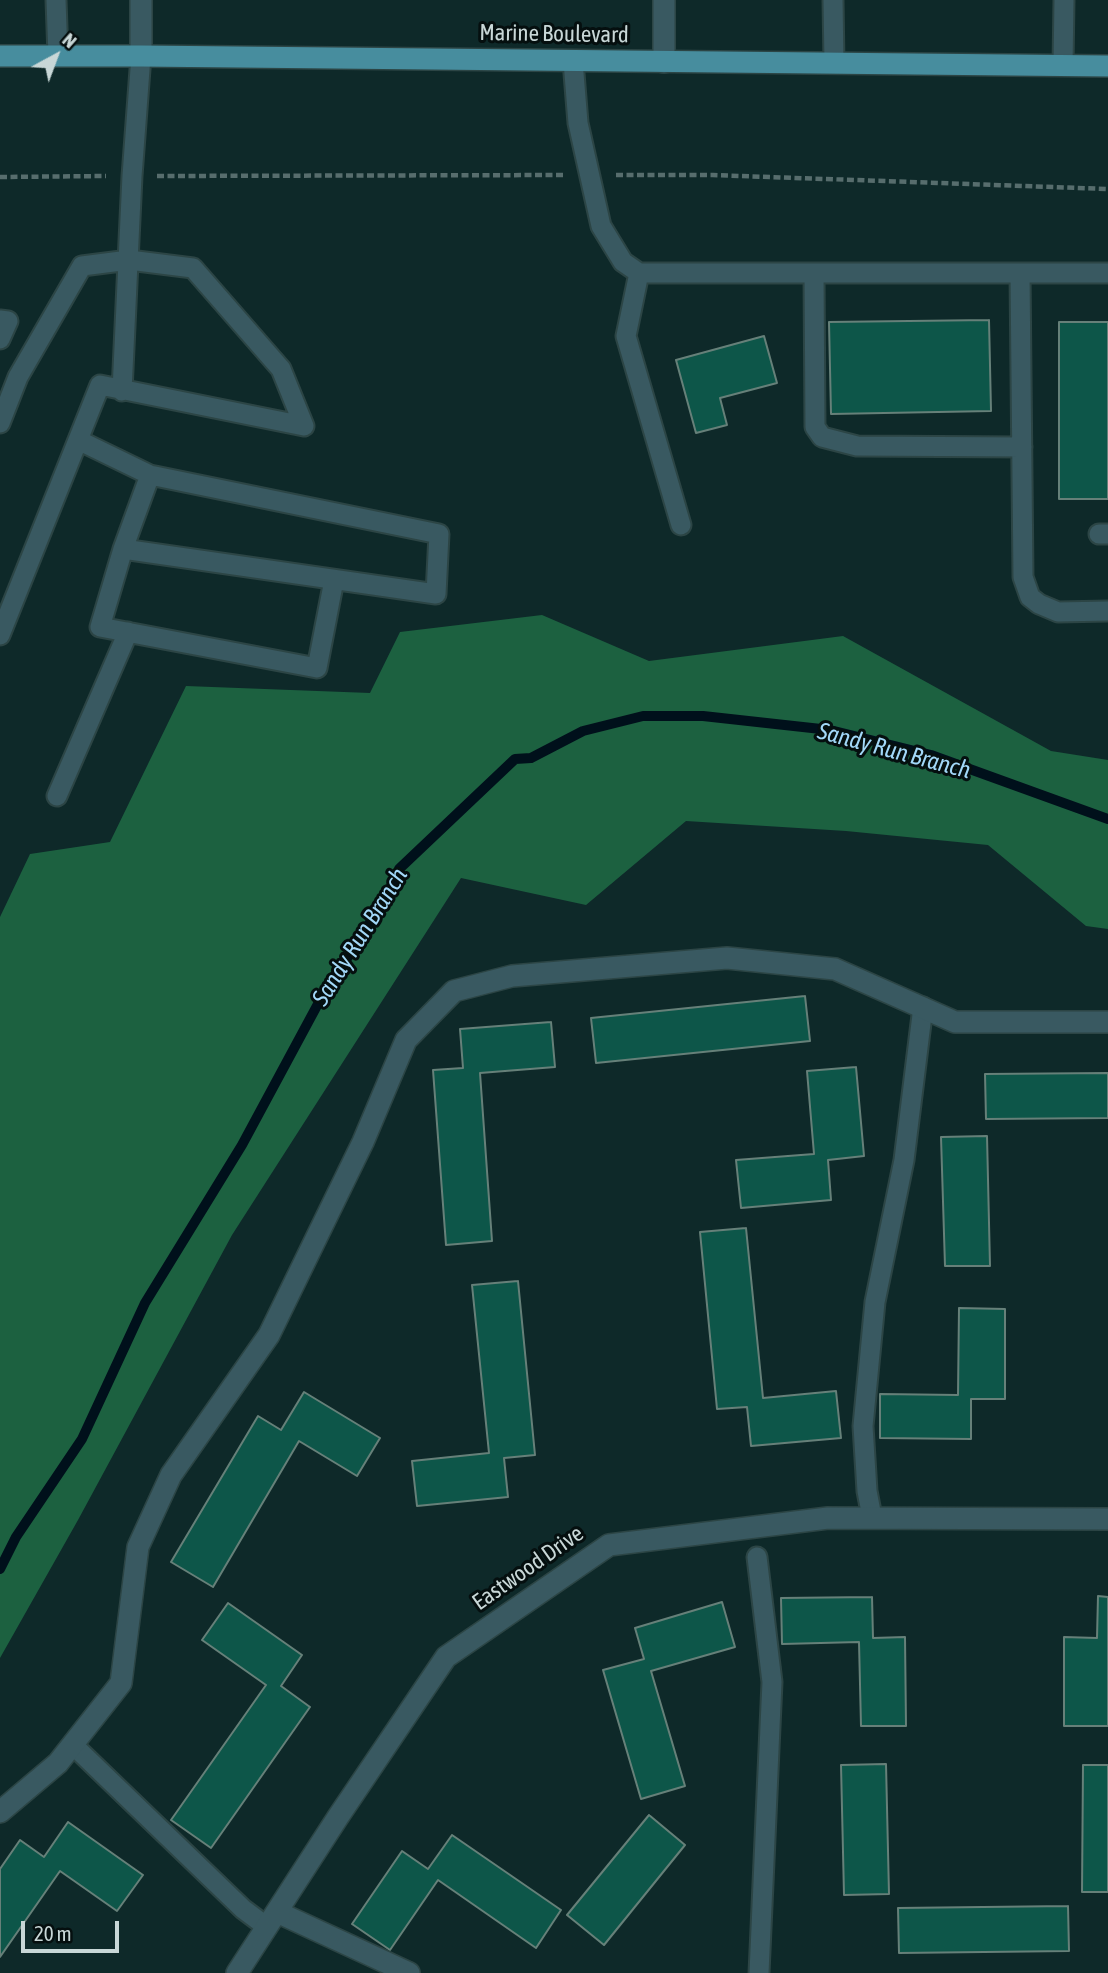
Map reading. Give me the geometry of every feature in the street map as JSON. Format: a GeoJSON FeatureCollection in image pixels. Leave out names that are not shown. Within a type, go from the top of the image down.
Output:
{"type":"FeatureCollection","features":[{"type":"Feature","properties":{"kind":"main road","name":"Marine Boulevard"},"geometry":{"type":"LineString","coordinates":[[0,57],[141,56],[1108,66]]}},
{"type":"Feature","properties":{"kind":"street"},"geometry":{"type":"LineString","coordinates":[[141,0],[141,56]]}},
{"type":"Feature","properties":{"kind":"street"},"geometry":{"type":"LineString","coordinates":[[664,0],[664,62]]}},
{"type":"Feature","properties":{"kind":"street"},"geometry":{"type":"LineString","coordinates":[[0,1812],[58,1763],[121,1683],[138,1547],[171,1475],[269,1335],[363,1142],[406,1040],[454,991],[512,976],[727,958],[835,969],[955,1022],[1108,1022]]}},
{"type":"Feature","properties":{"kind":"street","name":"Eastwood Drive"},"geometry":{"type":"LineString","coordinates":[[237,1973],[446,1657],[608,1545],[828,1518],[1108,1519]]}},
{"type":"Feature","properties":{"kind":"street"},"geometry":{"type":"LineString","coordinates":[[272,1920],[409,1973]]}},
{"type":"Feature","properties":{"kind":"lane"},"geometry":{"type":"LineString","coordinates":[[56,0],[58,56]]}},
{"type":"Feature","properties":{"kind":"lane"},"geometry":{"type":"LineString","coordinates":[[833,0],[834,63]]}},
{"type":"Feature","properties":{"kind":"lane"},"geometry":{"type":"LineString","coordinates":[[1063,0],[1063,65]]}},
{"type":"Feature","properties":{"kind":"lane"},"geometry":{"type":"LineString","coordinates":[[122,391],[132,176],[141,56]]}},
{"type":"Feature","properties":{"kind":"lane"},"geometry":{"type":"LineString","coordinates":[[573,61],[578,123],[601,226],[623,262],[639,273],[1108,273]]}},
{"type":"Feature","properties":{"kind":"lane"},"geometry":{"type":"LineString","coordinates":[[0,423],[18,377],[82,266],[129,260],[193,268],[281,369],[304,426],[100,386],[0,635]]}},
{"type":"Feature","properties":{"kind":"lane"},"geometry":{"type":"LineString","coordinates":[[639,273],[626,336],[681,525]]}},
{"type":"Feature","properties":{"kind":"lane"},"geometry":{"type":"LineString","coordinates":[[814,273],[815,427],[822,437],[857,446],[1022,447]]}},
{"type":"Feature","properties":{"kind":"lane"},"geometry":{"type":"LineString","coordinates":[[1020,273],[1023,577],[1030,597],[1058,612],[1108,611]]}},
{"type":"Feature","properties":{"kind":"lane"},"geometry":{"type":"LineString","coordinates":[[0,320],[8,321],[0,339]]}},
{"type":"Feature","properties":{"kind":"lane"},"geometry":{"type":"LineString","coordinates":[[78,440],[150,475],[439,534],[436,594],[123,549]]}},
{"type":"Feature","properties":{"kind":"lane"},"geometry":{"type":"LineString","coordinates":[[150,475],[123,549],[100,627],[317,668],[334,580]]}},
{"type":"Feature","properties":{"kind":"lane"},"geometry":{"type":"LineString","coordinates":[[57,796],[128,632]]}},
{"type":"Feature","properties":{"kind":"lane"},"geometry":{"type":"LineString","coordinates":[[872,1517],[867,1492],[863,1426],[874,1315],[904,1160],[923,1007]]}},
{"type":"Feature","properties":{"kind":"lane"},"geometry":{"type":"LineString","coordinates":[[757,1557],[772,1682],[759,1973]]}},
{"type":"Feature","properties":{"kind":"lane"},"geometry":{"type":"LineString","coordinates":[[73,1745],[243,1909],[272,1920]]}},
{"type":"Feature","properties":{"kind":"path"},"geometry":{"type":"LineString","coordinates":[[0,177],[727,175],[1108,189]]}},
{"type":"Feature","properties":{"kind":"green space"},"geometry":{"type":"Polygon","coordinates":[[[542,615],[649,661],[843,636],[1051,751],[1108,760],[1108,929],[1086,926],[988,845],[846,831],[686,821],[586,905],[461,878],[232,1235],[0,1658],[0,917],[30,854],[110,842],[186,686],[370,693],[400,632],[542,615]]]}},
{"type":"Feature","properties":{"kind":"building"},"geometry":{"type":"Polygon","coordinates":[[[989,320],[991,411],[831,414],[829,322],[989,320]]]}},
{"type":"Feature","properties":{"kind":"building"},"geometry":{"type":"Polygon","coordinates":[[[1059,322],[1108,322],[1108,499],[1059,499],[1059,322]]]}},
{"type":"Feature","properties":{"kind":"building"},"geometry":{"type":"Polygon","coordinates":[[[764,336],[777,383],[720,398],[727,425],[696,433],[676,360],[764,336]]]}},
{"type":"Feature","properties":{"kind":"building"},"geometry":{"type":"Polygon","coordinates":[[[805,996],[810,1041],[596,1063],[591,1018],[805,996]]]}},
{"type":"Feature","properties":{"kind":"building"},"geometry":{"type":"Polygon","coordinates":[[[551,1022],[555,1067],[480,1073],[492,1241],[446,1245],[433,1070],[463,1068],[460,1029],[551,1022]]]}},
{"type":"Feature","properties":{"kind":"building"},"geometry":{"type":"Polygon","coordinates":[[[856,1067],[864,1156],[828,1160],[831,1200],[741,1208],[736,1160],[814,1154],[807,1071],[856,1067]]]}},
{"type":"Feature","properties":{"kind":"building"},"geometry":{"type":"Polygon","coordinates":[[[1108,1073],[1108,1118],[986,1119],[985,1074],[1108,1073]]]}},
{"type":"Feature","properties":{"kind":"building"},"geometry":{"type":"Polygon","coordinates":[[[987,1136],[990,1266],[945,1266],[941,1137],[987,1136]]]}},
{"type":"Feature","properties":{"kind":"building"},"geometry":{"type":"Polygon","coordinates":[[[746,1228],[763,1398],[836,1391],[841,1438],[751,1446],[747,1407],[717,1409],[700,1232],[746,1228]]]}},
{"type":"Feature","properties":{"kind":"building"},"geometry":{"type":"Polygon","coordinates":[[[518,1281],[535,1455],[504,1458],[508,1497],[417,1506],[412,1461],[489,1453],[472,1285],[518,1281]]]}},
{"type":"Feature","properties":{"kind":"building"},"geometry":{"type":"Polygon","coordinates":[[[959,1308],[1005,1309],[1005,1399],[971,1399],[971,1439],[880,1438],[880,1394],[958,1395],[959,1308]]]}},
{"type":"Feature","properties":{"kind":"building"},"geometry":{"type":"Polygon","coordinates":[[[304,1392],[380,1438],[357,1476],[299,1441],[213,1587],[171,1562],[258,1416],[281,1430],[304,1392]]]}},
{"type":"Feature","properties":{"kind":"building"},"geometry":{"type":"Polygon","coordinates":[[[1098,1596],[1108,1597],[1108,1726],[1064,1726],[1064,1637],[1097,1638],[1098,1596]]]}},
{"type":"Feature","properties":{"kind":"building"},"geometry":{"type":"Polygon","coordinates":[[[872,1597],[873,1638],[905,1637],[906,1726],[861,1726],[859,1642],[782,1644],[781,1598],[872,1597]]]}},
{"type":"Feature","properties":{"kind":"building"},"geometry":{"type":"Polygon","coordinates":[[[722,1602],[735,1647],[651,1671],[685,1786],[641,1799],[603,1670],[644,1659],[635,1628],[722,1602]]]}},
{"type":"Feature","properties":{"kind":"building"},"geometry":{"type":"Polygon","coordinates":[[[228,1603],[302,1655],[281,1686],[310,1707],[211,1848],[171,1820],[266,1685],[202,1640],[228,1603]]]}},
{"type":"Feature","properties":{"kind":"building"},"geometry":{"type":"Polygon","coordinates":[[[886,1764],[889,1894],[844,1895],[841,1765],[886,1764]]]}},
{"type":"Feature","properties":{"kind":"building"},"geometry":{"type":"Polygon","coordinates":[[[1083,1765],[1108,1765],[1108,1892],[1082,1892],[1083,1765]]]}},
{"type":"Feature","properties":{"kind":"building"},"geometry":{"type":"Polygon","coordinates":[[[649,1815],[685,1845],[604,1945],[567,1915],[649,1815]]]}},
{"type":"Feature","properties":{"kind":"building"},"geometry":{"type":"Polygon","coordinates":[[[68,1822],[143,1875],[117,1911],[60,1871],[0,1957],[0,1869],[20,1840],[44,1857],[68,1822]]]}},
{"type":"Feature","properties":{"kind":"building"},"geometry":{"type":"Polygon","coordinates":[[[452,1835],[561,1910],[536,1948],[438,1880],[390,1950],[352,1924],[402,1851],[428,1869],[452,1835]]]}},
{"type":"Feature","properties":{"kind":"building"},"geometry":{"type":"Polygon","coordinates":[[[1068,1906],[1069,1951],[899,1953],[898,1908],[1068,1906]]]}},
{"type":"Feature","properties":{"kind":"waterway","name":"Sandy Run Branch"},"geometry":{"type":"LineString","coordinates":[[0,1569],[16,1537],[82,1439],[145,1303],[242,1145],[319,1002],[396,882],[399,869],[515,759],[531,758],[583,731],[643,716],[703,716],[830,730],[931,755],[1108,819]]}}]}
